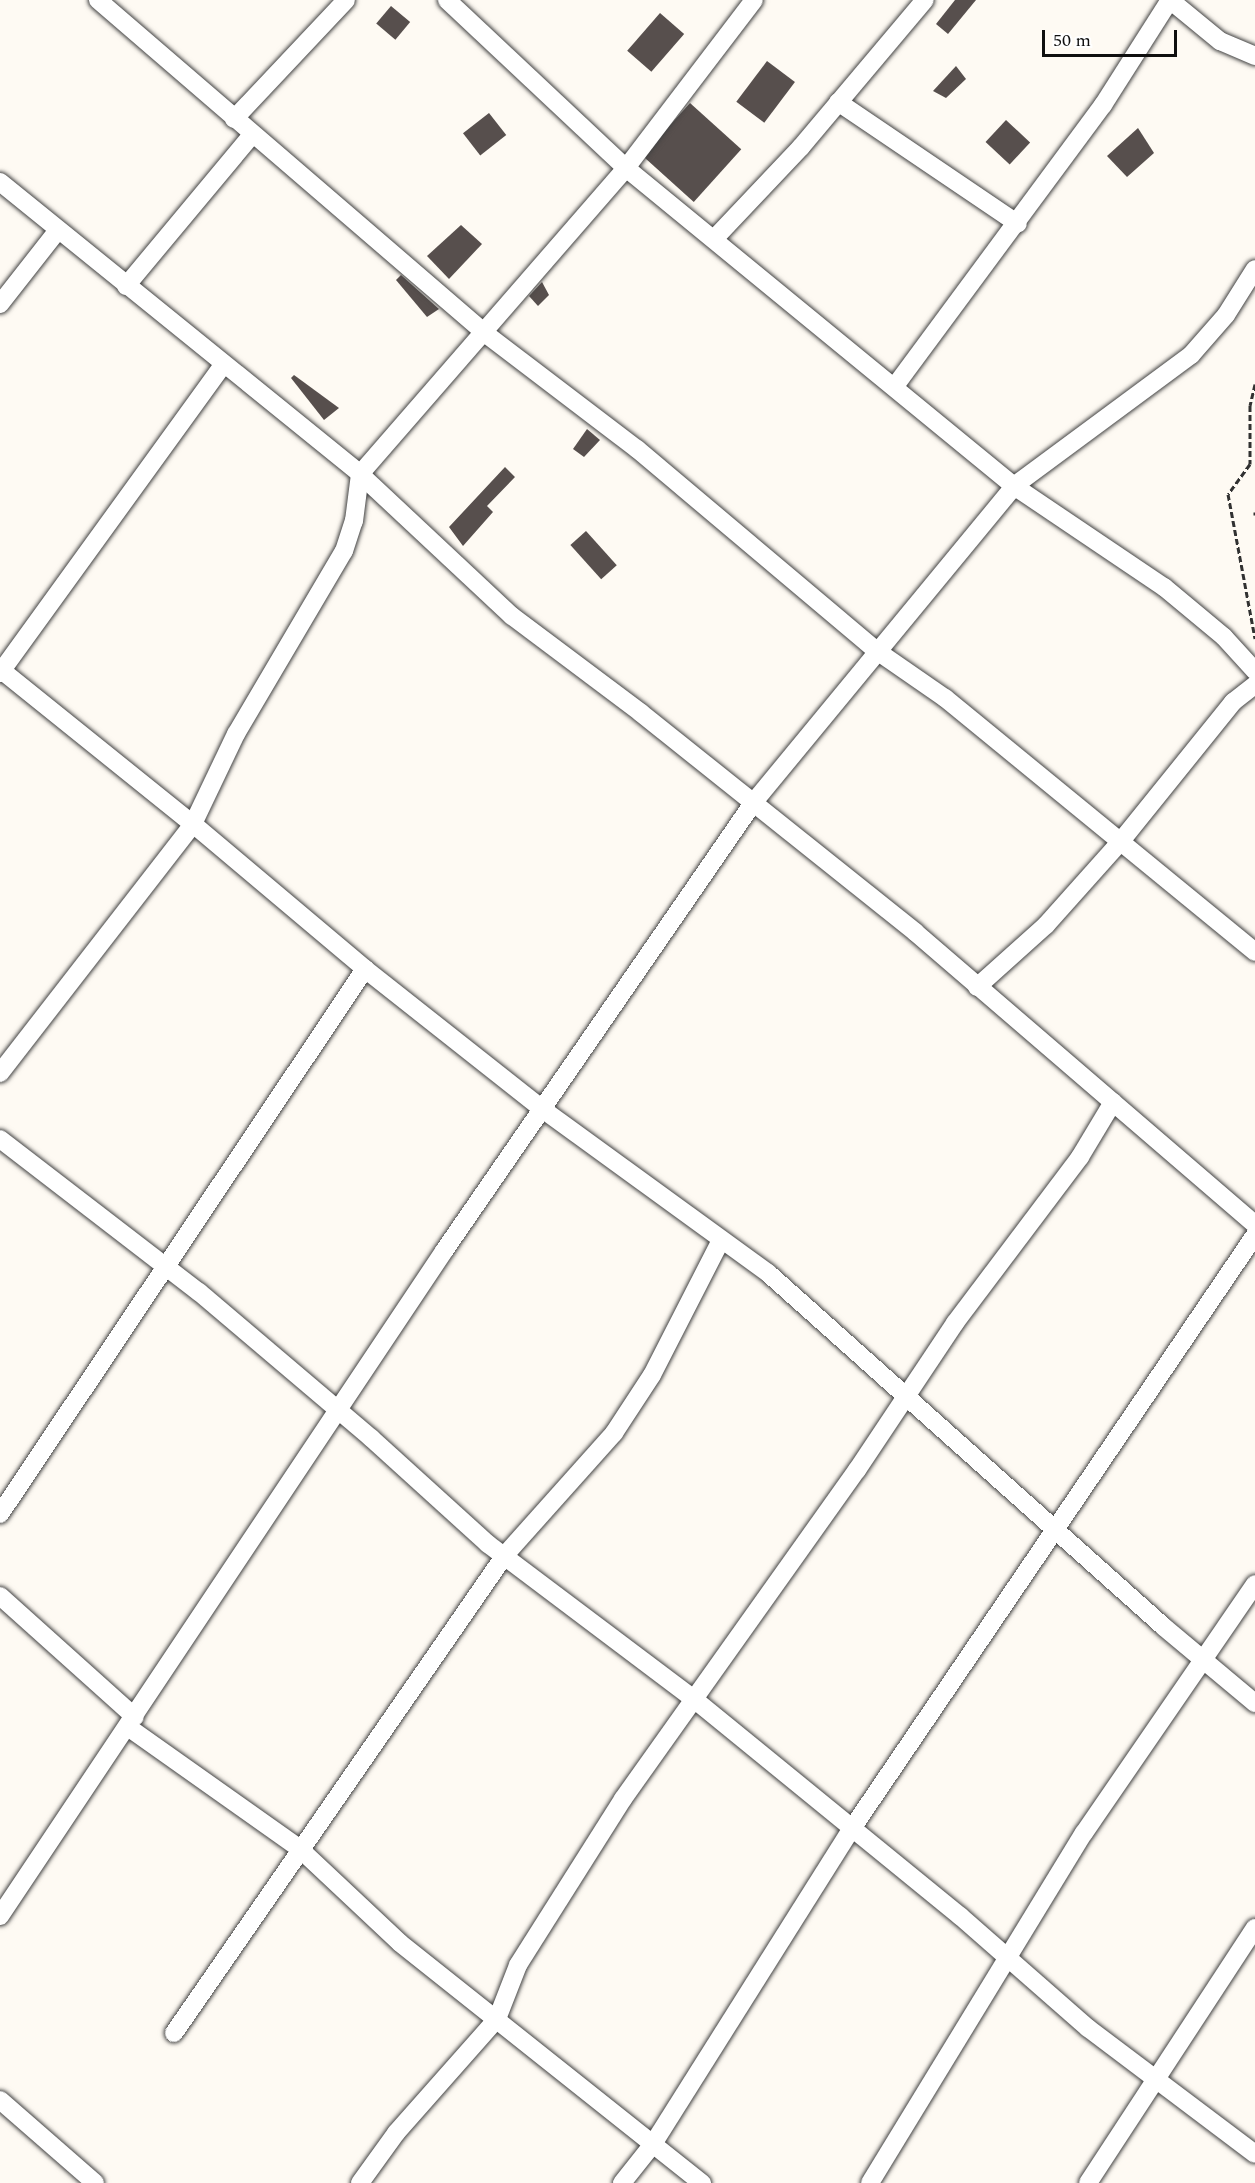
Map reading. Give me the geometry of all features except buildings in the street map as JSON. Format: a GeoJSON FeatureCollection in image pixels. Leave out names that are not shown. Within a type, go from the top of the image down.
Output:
{"type":"FeatureCollection","features":[{"type":"Feature","properties":{"kind":"street"},"geometry":{"type":"LineString","coordinates":[[98,0],[252,135],[486,333],[637,449],[877,651],[945,698],[1255,952]]}},
{"type":"Feature","properties":{"kind":"street"},"geometry":{"type":"LineString","coordinates":[[234,119],[346,0]]}},
{"type":"Feature","properties":{"kind":"street"},"geometry":{"type":"LineString","coordinates":[[447,0],[626,168],[895,386],[1014,486],[1164,587],[1224,637],[1255,671]]}},
{"type":"Feature","properties":{"kind":"street"},"geometry":{"type":"LineString","coordinates":[[0,1073],[193,824],[236,734],[344,551],[354,521],[360,474],[418,405],[486,333],[626,168],[754,0]]}},
{"type":"Feature","properties":{"kind":"street"},"geometry":{"type":"LineString","coordinates":[[714,239],[838,102],[925,0]]}},
{"type":"Feature","properties":{"kind":"street"},"geometry":{"type":"LineString","coordinates":[[895,386],[1018,224],[1103,105],[1170,0],[1220,41],[1255,56]]}},
{"type":"Feature","properties":{"kind":"street"},"geometry":{"type":"LineString","coordinates":[[838,102],[1018,224]]}},
{"type":"Feature","properties":{"kind":"street"},"geometry":{"type":"LineString","coordinates":[[126,286],[252,135]]}},
{"type":"Feature","properties":{"kind":"street"},"geometry":{"type":"LineString","coordinates":[[0,182],[360,474],[512,616],[915,932],[976,987],[1255,1224]]}},
{"type":"Feature","properties":{"kind":"street"},"geometry":{"type":"LineString","coordinates":[[0,304],[58,230]]}},
{"type":"Feature","properties":{"kind":"street"},"geometry":{"type":"LineString","coordinates":[[0,1916],[340,1412],[541,1108],[753,803],[1014,486],[1191,355],[1226,315],[1255,269]]}},
{"type":"Feature","properties":{"kind":"street"},"geometry":{"type":"LineString","coordinates":[[223,365],[0,671],[193,824],[365,969],[541,1108],[768,1273],[903,1397],[1255,1704]]}},
{"type":"Feature","properties":{"kind":"street"},"geometry":{"type":"LineString","coordinates":[[976,987],[1046,925],[1121,841],[1233,702],[1255,685]]}},
{"type":"Feature","properties":{"kind":"street"},"geometry":{"type":"LineString","coordinates":[[0,1514],[365,969]]}},
{"type":"Feature","properties":{"kind":"street"},"geometry":{"type":"LineString","coordinates":[[360,2183],[396,2133],[497,2019],[518,1965],[623,1799],[857,1470],[903,1397],[1080,1157],[1113,1102]]}},
{"type":"Feature","properties":{"kind":"street"},"geometry":{"type":"LineString","coordinates":[[0,1139],[165,1269],[340,1412],[505,1555],[695,1700],[1088,2028],[1255,2154]]}},
{"type":"Feature","properties":{"kind":"street"},"geometry":{"type":"LineString","coordinates":[[621,2183],[652,2144],[851,1830],[1255,1235]]}},
{"type":"Feature","properties":{"kind":"street"},"geometry":{"type":"LineString","coordinates":[[174,2034],[505,1555],[541,1510],[578,1475],[624,1418],[652,1374],[722,1239]]}},
{"type":"Feature","properties":{"kind":"street"},"geometry":{"type":"LineString","coordinates":[[870,2183],[1084,1833],[1255,1584]]}},
{"type":"Feature","properties":{"kind":"street"},"geometry":{"type":"LineString","coordinates":[[0,1596],[132,1722],[300,1849],[400,1942],[702,2183]]}},
{"type":"Feature","properties":{"kind":"street"},"geometry":{"type":"LineString","coordinates":[[1088,2183],[1255,1928]]}},
{"type":"Feature","properties":{"kind":"street"},"geometry":{"type":"LineString","coordinates":[[0,2100],[95,2183]]}},
{"type":"Feature","properties":{"kind":"path"},"geometry":{"type":"LineString","coordinates":[[1255,384],[1250,405],[1250,464],[1228,494],[1255,638]]}}]}
